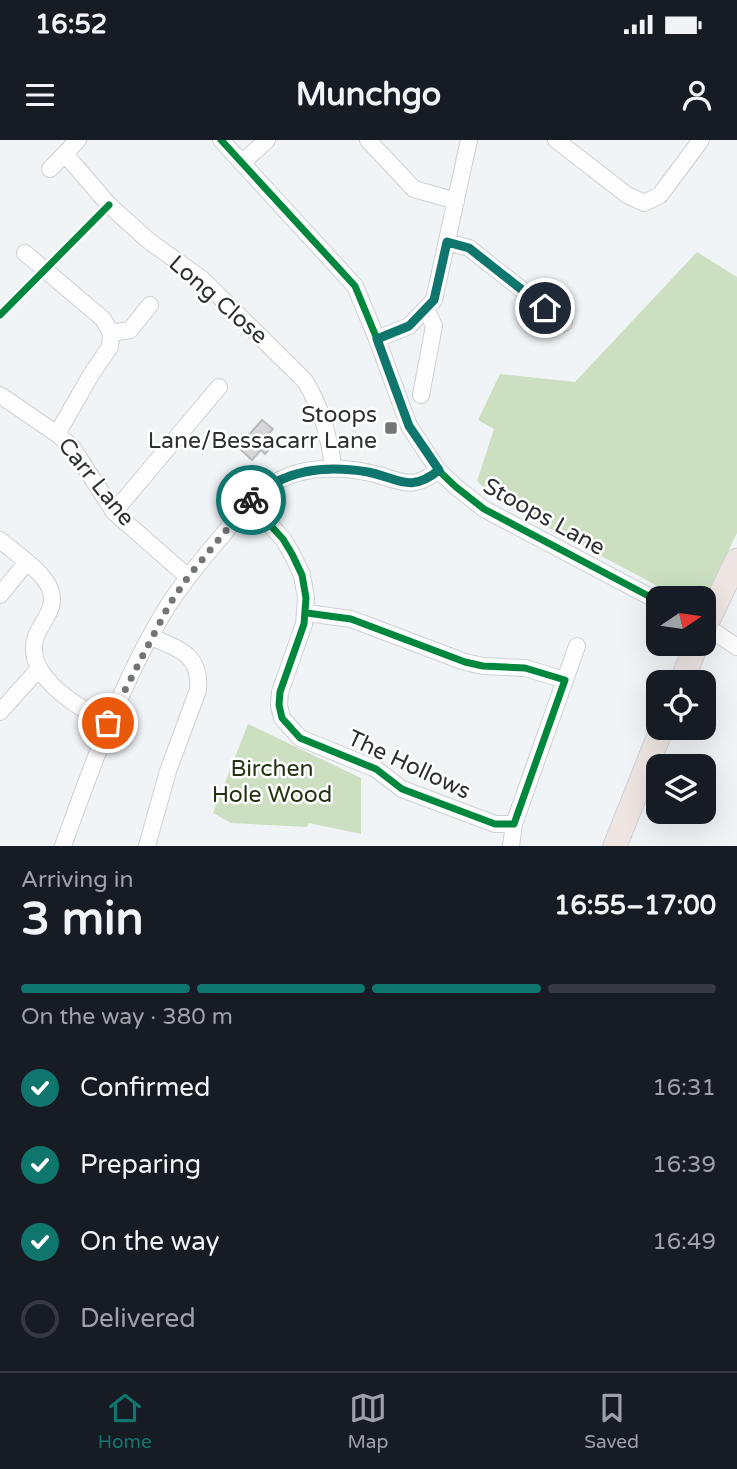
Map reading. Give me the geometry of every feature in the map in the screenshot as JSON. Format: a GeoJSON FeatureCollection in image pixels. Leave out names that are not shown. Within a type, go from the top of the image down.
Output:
{"type":"FeatureCollection","features":[{"type":"Feature","properties":{"kind":"highway"},"geometry":{"type":"LineString","coordinates":[[716,603],[737,560]]}},
{"type":"Feature","properties":{"kind":"highway"},"geometry":{"type":"LineString","coordinates":[[615,846],[657,740]]}},
{"type":"Feature","properties":{"kind":"street"},"geometry":{"type":"LineString","coordinates":[[50,169],[78,140]]}},
{"type":"Feature","properties":{"kind":"street","name":"Stoops Lane"},"geometry":{"type":"LineString","coordinates":[[221,140],[355,286],[409,426],[439,470],[484,509],[646,595]]}},
{"type":"Feature","properties":{"kind":"street"},"geometry":{"type":"LineString","coordinates":[[242,163],[267,140]]}},
{"type":"Feature","properties":{"kind":"street"},"geometry":{"type":"LineString","coordinates":[[368,140],[414,189],[456,201]]}},
{"type":"Feature","properties":{"kind":"street"},"geometry":{"type":"LineString","coordinates":[[377,339],[409,326],[434,300],[469,140]]}},
{"type":"Feature","properties":{"kind":"street"},"geometry":{"type":"LineString","coordinates":[[556,140],[627,195],[644,203],[660,195],[701,140]]}},
{"type":"Feature","properties":{"kind":"street","name":"Long Close"},"geometry":{"type":"LineString","coordinates":[[65,154],[109,205],[149,241],[202,279],[305,381],[325,420],[334,469]]}},
{"type":"Feature","properties":{"kind":"street"},"geometry":{"type":"LineString","coordinates":[[447,242],[469,248],[564,323]]}},
{"type":"Feature","properties":{"kind":"street"},"geometry":{"type":"LineString","coordinates":[[25,253],[103,319],[111,332],[107,354],[92,373],[57,434]]}},
{"type":"Feature","properties":{"kind":"street"},"geometry":{"type":"LineString","coordinates":[[111,332],[130,330],[150,305]]}},
{"type":"Feature","properties":{"kind":"street"},"geometry":{"type":"LineString","coordinates":[[421,395],[434,326],[426,309]]}},
{"type":"Feature","properties":{"kind":"street"},"geometry":{"type":"LineString","coordinates":[[114,512],[219,387]]}},
{"type":"Feature","properties":{"kind":"street","name":"Carr Lane"},"geometry":{"type":"LineString","coordinates":[[0,395],[57,434],[79,456],[114,512],[188,577]]}},
{"type":"Feature","properties":{"kind":"street"},"geometry":{"type":"LineString","coordinates":[[63,846],[108,723],[151,637],[188,577],[249,502],[268,485],[283,477],[315,469],[369,472],[411,484],[420,483],[439,470]]}},
{"type":"Feature","properties":{"kind":"street","name":"The Hollows"},"geometry":{"type":"LineString","coordinates":[[249,502],[283,539],[302,575],[307,613],[280,692],[282,718],[300,738],[376,769],[402,789],[495,824],[513,824]]}},
{"type":"Feature","properties":{"kind":"street"},"geometry":{"type":"LineString","coordinates":[[0,540],[46,580],[51,591],[50,612],[37,635],[34,647],[34,657],[40,671],[63,693],[108,723]]}},
{"type":"Feature","properties":{"kind":"street"},"geometry":{"type":"LineString","coordinates":[[0,595],[26,563]]}},
{"type":"Feature","properties":{"kind":"street"},"geometry":{"type":"LineString","coordinates":[[307,613],[351,619],[465,662],[483,666],[525,668],[565,680]]}},
{"type":"Feature","properties":{"kind":"street"},"geometry":{"type":"LineString","coordinates":[[147,846],[168,771],[198,690],[199,678],[197,667],[182,650],[151,637]]}},
{"type":"Feature","properties":{"kind":"street"},"geometry":{"type":"LineString","coordinates":[[716,637],[737,647]]}},
{"type":"Feature","properties":{"kind":"street"},"geometry":{"type":"LineString","coordinates":[[511,846],[513,824],[577,646]]}},
{"type":"Feature","properties":{"kind":"street"},"geometry":{"type":"LineString","coordinates":[[0,712],[35,673],[40,671]]}},
{"type":"Feature","properties":{"kind":"green space"},"geometry":{"type":"Polygon","coordinates":[[[697,252],[737,277],[737,533],[711,586],[657,586],[496,500],[477,481],[494,429],[478,420],[500,374],[575,382],[697,252]]]}},
{"type":"Feature","properties":{"kind":"green space","name":"Birchen Hole Wood"},"geometry":{"type":"Polygon","coordinates":[[[248,724],[361,778],[361,834],[309,823],[307,827],[231,823],[213,813],[248,724]]]}},
{"type":"Feature","properties":{"kind":"building"},"geometry":{"type":"Polygon","coordinates":[[[262,420],[273,429],[268,434],[276,441],[265,454],[261,450],[252,460],[238,447],[262,420]]]}},
{"type":"Feature","properties":{"kind":"cycle path"},"geometry":{"type":"LineString","coordinates":[[221,140],[355,286],[409,426],[438,470],[484,509],[646,595]]}},
{"type":"Feature","properties":{"kind":"cycle path"},"geometry":{"type":"LineString","coordinates":[[0,315],[109,205]]}},
{"type":"Feature","properties":{"kind":"cycle path"},"geometry":{"type":"LineString","coordinates":[[249,502],[283,539],[292,554],[302,575],[306,598],[304,624],[280,692],[282,718],[300,738],[376,769],[402,789],[495,824],[514,824],[565,680],[525,668],[483,666],[465,662],[351,619],[307,613]]}},
{"type":"Feature","properties":{"kind":"way so far"},"geometry":{"type":"LineString","coordinates":[[108,723],[169,605],[188,577],[251,500]]}},
{"type":"Feature","properties":{"kind":"place","name":"Stoops Lane/Bessacarr Lane"},"geometry":{"type":"Point","coordinates":[391,428]}},
{"type":"Feature","properties":{"kind":"route"},"geometry":{"type":"LineString","coordinates":[[251,500],[268,485],[283,477],[315,469],[369,472],[411,484],[420,483],[439,470],[409,426],[377,339],[409,326],[434,300],[447,242],[469,248],[545,308]]}}]}
